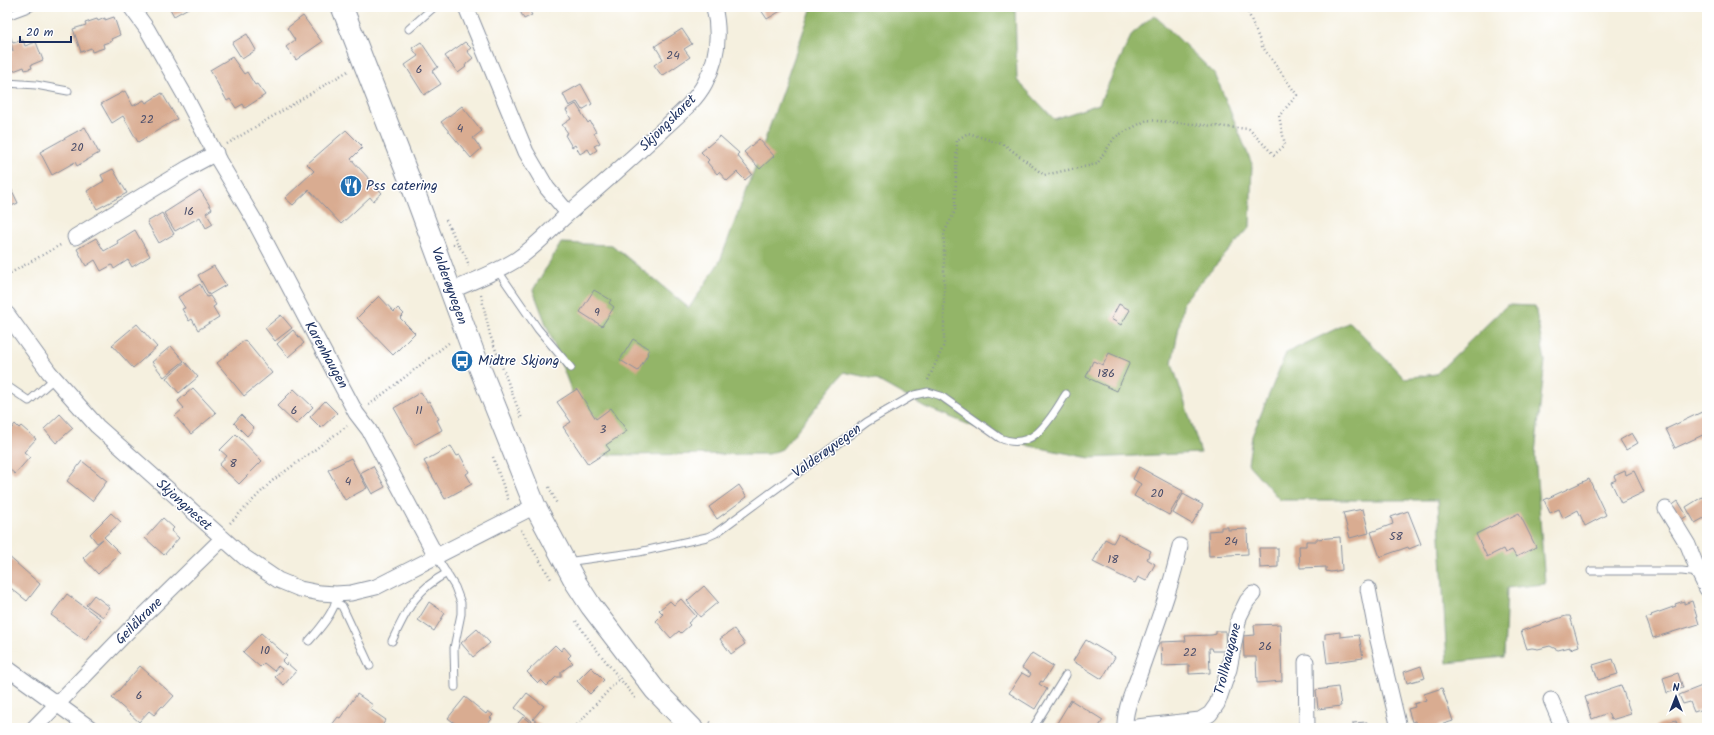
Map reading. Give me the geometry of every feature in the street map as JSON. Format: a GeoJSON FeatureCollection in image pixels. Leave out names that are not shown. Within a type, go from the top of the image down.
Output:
{"type":"FeatureCollection","features":[{"type":"Feature","properties":{"kind":"main road","name":"Valderøyvegen"},"geometry":{"type":"LineString","coordinates":[[342,7],[450,291],[535,506],[576,583],[612,636],[655,690],[699,723]]}},
{"type":"Feature","properties":{"kind":"street","name":"Karenhaugen"},"geometry":{"type":"LineString","coordinates":[[131,7],[148,29],[253,218],[358,416],[376,444],[436,556]]}},
{"type":"Feature","properties":{"kind":"street"},"geometry":{"type":"LineString","coordinates":[[466,7],[526,152],[547,188],[568,213]]}},
{"type":"Feature","properties":{"kind":"street","name":"Skjongskaret"},"geometry":{"type":"LineString","coordinates":[[450,291],[498,271],[534,247],[568,213],[614,175],[696,97],[711,71],[716,55],[718,23],[714,7]]}},
{"type":"Feature","properties":{"kind":"street"},"geometry":{"type":"LineString","coordinates":[[75,237],[188,168],[216,153]]}},
{"type":"Feature","properties":{"kind":"street","name":"Skjongneset"},"geometry":{"type":"LineString","coordinates":[[7,314],[27,342],[97,426],[244,557],[278,580],[300,589],[320,593],[336,599],[351,593],[376,587],[535,506]]}},
{"type":"Feature","properties":{"kind":"street"},"geometry":{"type":"LineString","coordinates":[[1666,509],[1688,545],[1707,589]]}},
{"type":"Feature","properties":{"kind":"street","name":"Geilåkrane"},"geometry":{"type":"LineString","coordinates":[[34,728],[220,537]]}},
{"type":"Feature","properties":{"kind":"street"},"geometry":{"type":"LineString","coordinates":[[1125,728],[1125,718],[1130,699],[1168,588],[1180,546]]}},
{"type":"Feature","properties":{"kind":"street"},"geometry":{"type":"LineString","coordinates":[[1368,589],[1398,728]]}},
{"type":"Feature","properties":{"kind":"street","name":"Trollhaugane"},"geometry":{"type":"LineString","coordinates":[[1128,728],[1200,720],[1210,714],[1217,704],[1229,669],[1238,618],[1247,600],[1253,594]]}},
{"type":"Feature","properties":{"kind":"street"},"geometry":{"type":"LineString","coordinates":[[1306,662],[1307,728]]}},
{"type":"Feature","properties":{"kind":"street"},"geometry":{"type":"LineString","coordinates":[[7,668],[90,728]]}},
{"type":"Feature","properties":{"kind":"street"},"geometry":{"type":"LineString","coordinates":[[1551,700],[1563,728]]}},
{"type":"Feature","properties":{"kind":"lane"},"geometry":{"type":"LineString","coordinates":[[7,16],[31,7]]}},
{"type":"Feature","properties":{"kind":"lane"},"geometry":{"type":"LineString","coordinates":[[408,30],[434,7]]}},
{"type":"Feature","properties":{"kind":"lane"},"geometry":{"type":"LineString","coordinates":[[7,83],[36,85],[68,91]]}},
{"type":"Feature","properties":{"kind":"lane"},"geometry":{"type":"LineString","coordinates":[[498,271],[538,329],[571,368]]}},
{"type":"Feature","properties":{"kind":"lane"},"geometry":{"type":"LineString","coordinates":[[7,386],[29,401],[56,378]]}},
{"type":"Feature","properties":{"kind":"lane"},"geometry":{"type":"LineString","coordinates":[[922,393],[934,393],[941,396],[1000,438],[1018,442],[1029,439],[1039,432],[1049,420],[1066,394]]}},
{"type":"Feature","properties":{"kind":"lane","name":"Valderøyvegen"},"geometry":{"type":"LineString","coordinates":[[564,562],[640,552],[712,535],[867,422],[904,400],[922,393]]}},
{"type":"Feature","properties":{"kind":"lane"},"geometry":{"type":"LineString","coordinates":[[436,556],[455,588],[461,603],[461,614],[454,648],[455,686]]}},
{"type":"Feature","properties":{"kind":"lane"},"geometry":{"type":"LineString","coordinates":[[1591,571],[1682,571],[1699,573]]}},
{"type":"Feature","properties":{"kind":"lane"},"geometry":{"type":"LineString","coordinates":[[392,641],[417,596],[426,586],[447,573]]}},
{"type":"Feature","properties":{"kind":"lane"},"geometry":{"type":"LineString","coordinates":[[309,641],[319,630],[336,599],[342,606],[370,666]]}},
{"type":"Feature","properties":{"kind":"lane"},"geometry":{"type":"LineString","coordinates":[[1033,728],[1066,675]]}},
{"type":"Feature","properties":{"kind":"path"},"geometry":{"type":"LineString","coordinates":[[922,393],[944,345],[944,233],[955,211],[957,140],[968,133],[1005,145],[1044,175],[1097,164],[1115,137],[1147,120],[1249,129],[1274,155],[1285,145],[1279,116],[1296,95],[1262,46],[1246,7]]}},
{"type":"Feature","properties":{"kind":"path"},"geometry":{"type":"LineString","coordinates":[[216,153],[229,143],[351,69]]}},
{"type":"Feature","properties":{"kind":"path"},"geometry":{"type":"LineString","coordinates":[[7,275],[75,237]]}},
{"type":"Feature","properties":{"kind":"path"},"geometry":{"type":"LineString","coordinates":[[435,249],[454,244],[459,246],[466,259],[481,296],[490,334],[524,422]]}},
{"type":"Feature","properties":{"kind":"path"},"geometry":{"type":"LineString","coordinates":[[220,537],[272,481],[346,427],[452,341]]}},
{"type":"Feature","properties":{"kind":"path"},"geometry":{"type":"LineString","coordinates":[[549,486],[558,506]]}},
{"type":"Feature","properties":{"kind":"path"},"geometry":{"type":"LineString","coordinates":[[574,728],[619,679]]}},
{"type":"Feature","properties":{"kind":"path"},"geometry":{"type":"LineString","coordinates":[[699,723],[717,728]]}},
{"type":"Feature","properties":{"kind":"green space"},"geometry":{"type":"Polygon","coordinates":[[[812,7],[1015,7],[1017,80],[1054,119],[1099,104],[1132,34],[1154,15],[1215,74],[1252,164],[1250,227],[1184,301],[1172,363],[1201,453],[1090,458],[1015,443],[925,407],[875,379],[844,372],[782,449],[769,454],[596,455],[533,290],[561,243],[612,245],[689,308],[720,261],[812,7]]]}},
{"type":"Feature","properties":{"kind":"green space"},"geometry":{"type":"Polygon","coordinates":[[[1507,305],[1535,306],[1545,361],[1535,454],[1545,584],[1507,588],[1504,657],[1447,663],[1438,500],[1280,500],[1248,464],[1252,436],[1286,353],[1350,322],[1404,378],[1436,374],[1507,305]]]}},
{"type":"Feature","properties":{"kind":"building"},"geometry":{"type":"Polygon","coordinates":[[[169,7],[190,7],[174,16],[169,7]]]}},
{"type":"Feature","properties":{"kind":"building"},"geometry":{"type":"Polygon","coordinates":[[[518,7],[527,7],[532,15],[524,19],[518,7]]]}},
{"type":"Feature","properties":{"kind":"building"},"geometry":{"type":"Polygon","coordinates":[[[759,7],[782,7],[784,9],[767,19],[759,7]]]}},
{"type":"Feature","properties":{"kind":"building"},"geometry":{"type":"Polygon","coordinates":[[[303,16],[322,42],[296,60],[286,47],[295,40],[287,28],[303,16]]]}},
{"type":"Feature","properties":{"kind":"building"},"geometry":{"type":"Polygon","coordinates":[[[114,17],[120,35],[111,39],[112,41],[103,44],[104,48],[92,52],[91,48],[81,52],[73,29],[86,25],[85,23],[97,19],[98,21],[105,18],[105,20],[114,17]]]}},
{"type":"Feature","properties":{"kind":"building"},"geometry":{"type":"Polygon","coordinates":[[[7,27],[13,43],[23,40],[25,46],[36,42],[43,60],[31,65],[32,68],[25,70],[24,67],[11,72],[7,62],[7,53],[13,51],[11,44],[7,45],[7,27]]]}},
{"type":"Feature","properties":{"kind":"building"},"geometry":{"type":"Polygon","coordinates":[[[682,29],[692,44],[684,49],[690,57],[662,76],[654,65],[663,59],[655,46],[682,29]]]}},
{"type":"Feature","properties":{"kind":"building"},"geometry":{"type":"Polygon","coordinates":[[[247,34],[256,50],[242,59],[232,43],[247,34]]]}},
{"type":"Feature","properties":{"kind":"building"},"geometry":{"type":"Polygon","coordinates":[[[421,42],[438,67],[432,71],[441,84],[424,95],[405,65],[418,56],[412,48],[421,42]]]}},
{"type":"Feature","properties":{"kind":"building"},"geometry":{"type":"Polygon","coordinates":[[[465,42],[471,48],[467,51],[473,58],[467,63],[465,66],[466,67],[458,73],[445,56],[465,42]]]}},
{"type":"Feature","properties":{"kind":"building"},"geometry":{"type":"Polygon","coordinates":[[[232,57],[244,74],[247,72],[255,85],[257,84],[265,95],[245,108],[243,104],[236,108],[230,99],[227,101],[210,70],[232,57]]]}},
{"type":"Feature","properties":{"kind":"building"},"geometry":{"type":"Polygon","coordinates":[[[581,84],[592,104],[582,110],[577,102],[569,106],[563,94],[581,84]]]}},
{"type":"Feature","properties":{"kind":"building"},"geometry":{"type":"Polygon","coordinates":[[[125,91],[133,106],[144,100],[146,103],[162,93],[177,119],[138,142],[123,116],[112,123],[101,104],[125,91]]]}},
{"type":"Feature","properties":{"kind":"building"},"geometry":{"type":"Polygon","coordinates":[[[576,104],[588,123],[590,121],[596,132],[594,133],[600,143],[594,146],[597,150],[591,154],[588,149],[580,154],[575,145],[572,147],[565,135],[568,133],[562,125],[571,119],[566,110],[576,104]]]}},
{"type":"Feature","properties":{"kind":"building"},"geometry":{"type":"Polygon","coordinates":[[[462,106],[482,131],[473,138],[481,149],[471,158],[441,122],[462,106]]]}},
{"type":"Feature","properties":{"kind":"building"},"geometry":{"type":"Polygon","coordinates":[[[85,127],[99,153],[77,166],[75,162],[52,175],[40,152],[85,127]]]}},
{"type":"Feature","properties":{"kind":"building"},"geometry":{"type":"Polygon","coordinates":[[[346,130],[363,147],[351,159],[382,193],[373,201],[370,197],[341,224],[309,190],[293,205],[285,198],[314,171],[307,164],[346,130]]]}},
{"type":"Feature","properties":{"kind":"building"},"geometry":{"type":"Polygon","coordinates":[[[720,136],[739,153],[737,155],[752,174],[745,180],[737,172],[727,181],[719,172],[717,174],[707,162],[709,160],[701,152],[720,136]]]}},
{"type":"Feature","properties":{"kind":"building"},"geometry":{"type":"Polygon","coordinates":[[[759,139],[774,156],[760,169],[744,152],[759,139]]]}},
{"type":"Feature","properties":{"kind":"building"},"geometry":{"type":"Polygon","coordinates":[[[113,169],[127,193],[97,209],[87,191],[104,181],[101,175],[113,169]]]}},
{"type":"Feature","properties":{"kind":"building"},"geometry":{"type":"Polygon","coordinates":[[[8,182],[18,203],[7,208],[7,183],[8,182]]]}},
{"type":"Feature","properties":{"kind":"building"},"geometry":{"type":"Polygon","coordinates":[[[200,190],[212,209],[206,213],[213,224],[206,228],[200,217],[175,231],[164,213],[200,190]]]}},
{"type":"Feature","properties":{"kind":"building"},"geometry":{"type":"Polygon","coordinates":[[[162,213],[174,234],[159,243],[147,222],[162,213]]]}},
{"type":"Feature","properties":{"kind":"building"},"geometry":{"type":"Polygon","coordinates":[[[135,230],[150,256],[132,267],[128,260],[114,269],[112,265],[101,271],[95,260],[86,266],[77,249],[96,238],[104,251],[118,243],[117,241],[135,230]]]}},
{"type":"Feature","properties":{"kind":"building"},"geometry":{"type":"Polygon","coordinates":[[[214,266],[226,285],[209,295],[198,275],[214,266]]]}},
{"type":"Feature","properties":{"kind":"building"},"geometry":{"type":"Polygon","coordinates":[[[200,284],[207,297],[210,296],[216,305],[213,307],[219,317],[198,330],[192,319],[189,321],[182,309],[185,308],[178,297],[200,284]]]}},
{"type":"Feature","properties":{"kind":"building"},"geometry":{"type":"Polygon","coordinates":[[[594,290],[611,300],[609,303],[614,307],[602,326],[580,312],[594,290]]]}},
{"type":"Feature","properties":{"kind":"building"},"geometry":{"type":"Polygon","coordinates":[[[379,296],[394,312],[398,308],[404,314],[400,318],[415,333],[393,355],[357,318],[379,296]]]}},
{"type":"Feature","properties":{"kind":"building"},"geometry":{"type":"Polygon","coordinates":[[[1119,304],[1130,310],[1121,325],[1111,319],[1119,304]]]}},
{"type":"Feature","properties":{"kind":"building"},"geometry":{"type":"Polygon","coordinates":[[[281,315],[292,328],[275,341],[265,328],[281,315]]]}},
{"type":"Feature","properties":{"kind":"building"},"geometry":{"type":"Polygon","coordinates":[[[137,324],[157,347],[133,368],[112,345],[137,324]]]}},
{"type":"Feature","properties":{"kind":"building"},"geometry":{"type":"Polygon","coordinates":[[[293,330],[304,343],[288,357],[277,344],[293,330]]]}},
{"type":"Feature","properties":{"kind":"building"},"geometry":{"type":"Polygon","coordinates":[[[633,339],[649,349],[648,354],[638,371],[620,360],[633,339]]]}},
{"type":"Feature","properties":{"kind":"building"},"geometry":{"type":"Polygon","coordinates":[[[245,340],[272,373],[244,396],[217,363],[245,340]]]}},
{"type":"Feature","properties":{"kind":"building"},"geometry":{"type":"Polygon","coordinates":[[[171,346],[184,361],[164,377],[152,362],[171,346]]]}},
{"type":"Feature","properties":{"kind":"building"},"geometry":{"type":"Polygon","coordinates":[[[1109,353],[1130,362],[1117,391],[1086,377],[1093,361],[1103,365],[1109,353]]]}},
{"type":"Feature","properties":{"kind":"building"},"geometry":{"type":"Polygon","coordinates":[[[185,362],[198,377],[179,393],[166,378],[185,362]]]}},
{"type":"Feature","properties":{"kind":"building"},"geometry":{"type":"Polygon","coordinates":[[[193,388],[216,413],[191,434],[175,416],[184,408],[178,401],[193,388]]]}},
{"type":"Feature","properties":{"kind":"building"},"geometry":{"type":"Polygon","coordinates":[[[294,389],[313,407],[296,424],[277,406],[294,389]]]}},
{"type":"Feature","properties":{"kind":"building"},"geometry":{"type":"Polygon","coordinates":[[[577,389],[596,419],[611,408],[627,431],[606,445],[610,450],[588,464],[563,427],[571,422],[557,402],[577,389]]]}},
{"type":"Feature","properties":{"kind":"building"},"geometry":{"type":"Polygon","coordinates":[[[421,392],[427,402],[429,401],[439,419],[437,420],[442,430],[415,445],[394,408],[421,392]]]}},
{"type":"Feature","properties":{"kind":"building"},"geometry":{"type":"Polygon","coordinates":[[[325,401],[337,413],[321,428],[310,417],[325,401]]]}},
{"type":"Feature","properties":{"kind":"building"},"geometry":{"type":"Polygon","coordinates":[[[1706,410],[1707,433],[1675,448],[1666,429],[1706,410]]]}},
{"type":"Feature","properties":{"kind":"building"},"geometry":{"type":"Polygon","coordinates":[[[60,414],[73,428],[56,443],[44,429],[60,414]]]}},
{"type":"Feature","properties":{"kind":"building"},"geometry":{"type":"Polygon","coordinates":[[[241,415],[254,428],[247,436],[234,423],[241,415]]]}},
{"type":"Feature","properties":{"kind":"building"},"geometry":{"type":"Polygon","coordinates":[[[15,424],[19,428],[21,426],[36,439],[24,452],[30,457],[15,474],[9,469],[7,472],[7,434],[15,424]]]}},
{"type":"Feature","properties":{"kind":"building"},"geometry":{"type":"Polygon","coordinates":[[[1632,433],[1638,443],[1626,450],[1620,440],[1632,433]]]}},
{"type":"Feature","properties":{"kind":"building"},"geometry":{"type":"Polygon","coordinates":[[[236,434],[262,461],[239,484],[219,465],[227,456],[220,450],[236,434]]]}},
{"type":"Feature","properties":{"kind":"building"},"geometry":{"type":"Polygon","coordinates":[[[451,446],[457,456],[460,455],[469,472],[466,474],[472,484],[445,499],[424,461],[451,446]]]}},
{"type":"Feature","properties":{"kind":"building"},"geometry":{"type":"Polygon","coordinates":[[[351,458],[367,488],[345,500],[328,470],[351,458]]]}},
{"type":"Feature","properties":{"kind":"building"},"geometry":{"type":"Polygon","coordinates":[[[82,461],[107,481],[92,501],[67,481],[82,461]]]}},
{"type":"Feature","properties":{"kind":"building"},"geometry":{"type":"Polygon","coordinates":[[[373,466],[385,487],[372,494],[360,473],[373,466]]]}},
{"type":"Feature","properties":{"kind":"building"},"geometry":{"type":"Polygon","coordinates":[[[1139,467],[1183,491],[1169,515],[1134,496],[1141,484],[1133,479],[1139,467]]]}},
{"type":"Feature","properties":{"kind":"building"},"geometry":{"type":"Polygon","coordinates":[[[1625,471],[1626,475],[1634,471],[1644,492],[1621,503],[1611,482],[1616,480],[1614,476],[1625,471]]]}},
{"type":"Feature","properties":{"kind":"building"},"geometry":{"type":"Polygon","coordinates":[[[1589,479],[1606,515],[1585,526],[1578,510],[1563,518],[1559,509],[1550,513],[1544,500],[1589,479]]]}},
{"type":"Feature","properties":{"kind":"building"},"geometry":{"type":"Polygon","coordinates":[[[739,485],[747,497],[717,519],[709,507],[739,485]]]}},
{"type":"Feature","properties":{"kind":"building"},"geometry":{"type":"Polygon","coordinates":[[[1183,494],[1203,505],[1192,524],[1173,513],[1183,494]]]}},
{"type":"Feature","properties":{"kind":"building"},"geometry":{"type":"Polygon","coordinates":[[[1707,494],[1707,519],[1706,517],[1695,523],[1686,507],[1707,494]]]}},
{"type":"Feature","properties":{"kind":"building"},"geometry":{"type":"Polygon","coordinates":[[[1678,501],[1687,516],[1679,521],[1670,507],[1678,501]]]}},
{"type":"Feature","properties":{"kind":"building"},"geometry":{"type":"Polygon","coordinates":[[[1363,509],[1369,533],[1350,538],[1343,513],[1363,509]]]}},
{"type":"Feature","properties":{"kind":"building"},"geometry":{"type":"Polygon","coordinates":[[[1408,511],[1421,544],[1380,557],[1371,532],[1393,524],[1391,517],[1408,511]]]}},
{"type":"Feature","properties":{"kind":"building"},"geometry":{"type":"Polygon","coordinates":[[[111,513],[121,522],[104,537],[120,553],[98,574],[83,558],[103,539],[97,543],[90,534],[111,513]]]}},
{"type":"Feature","properties":{"kind":"building"},"geometry":{"type":"Polygon","coordinates":[[[1519,513],[1536,547],[1516,557],[1512,550],[1505,553],[1503,549],[1487,557],[1476,534],[1519,513]]]}},
{"type":"Feature","properties":{"kind":"building"},"geometry":{"type":"Polygon","coordinates":[[[163,518],[174,528],[171,531],[179,538],[164,555],[145,538],[163,518]]]}},
{"type":"Feature","properties":{"kind":"building"},"geometry":{"type":"Polygon","coordinates":[[[1221,527],[1228,527],[1228,530],[1247,529],[1248,554],[1209,556],[1208,531],[1221,530],[1221,527]]]}},
{"type":"Feature","properties":{"kind":"building"},"geometry":{"type":"Polygon","coordinates":[[[1118,534],[1151,551],[1147,559],[1155,564],[1146,581],[1138,577],[1135,583],[1093,562],[1105,539],[1113,543],[1118,534]]]}},
{"type":"Feature","properties":{"kind":"building"},"geometry":{"type":"Polygon","coordinates":[[[1340,537],[1342,570],[1331,572],[1326,571],[1326,567],[1300,568],[1299,546],[1306,546],[1306,541],[1317,541],[1317,539],[1340,537]]]}},
{"type":"Feature","properties":{"kind":"building"},"geometry":{"type":"Polygon","coordinates":[[[1259,548],[1278,548],[1278,567],[1260,568],[1259,548]]]}},
{"type":"Feature","properties":{"kind":"building"},"geometry":{"type":"Polygon","coordinates":[[[7,555],[40,584],[27,601],[7,585],[7,555]]]}},
{"type":"Feature","properties":{"kind":"building"},"geometry":{"type":"Polygon","coordinates":[[[704,586],[718,602],[700,617],[687,601],[704,586]]]}},
{"type":"Feature","properties":{"kind":"building"},"geometry":{"type":"Polygon","coordinates":[[[67,594],[101,619],[85,640],[51,615],[67,594]]]}},
{"type":"Feature","properties":{"kind":"building"},"geometry":{"type":"Polygon","coordinates":[[[94,595],[110,607],[103,617],[86,605],[94,595]]]}},
{"type":"Feature","properties":{"kind":"building"},"geometry":{"type":"Polygon","coordinates":[[[681,599],[696,616],[688,623],[690,625],[681,633],[679,631],[671,638],[656,621],[663,614],[659,610],[670,601],[674,605],[681,599]]]}},
{"type":"Feature","properties":{"kind":"building"},"geometry":{"type":"Polygon","coordinates":[[[1684,601],[1684,604],[1692,601],[1699,624],[1653,638],[1646,618],[1676,606],[1675,604],[1684,601]]]}},
{"type":"Feature","properties":{"kind":"building"},"geometry":{"type":"Polygon","coordinates":[[[429,602],[445,613],[434,631],[418,620],[429,602]]]}},
{"type":"Feature","properties":{"kind":"building"},"geometry":{"type":"Polygon","coordinates":[[[1570,616],[1579,646],[1570,649],[1570,647],[1558,650],[1550,646],[1538,649],[1527,649],[1521,631],[1570,616]]]}},
{"type":"Feature","properties":{"kind":"building"},"geometry":{"type":"Polygon","coordinates":[[[1280,624],[1282,681],[1257,683],[1256,657],[1244,657],[1243,636],[1255,635],[1254,625],[1280,624]]]}},
{"type":"Feature","properties":{"kind":"building"},"geometry":{"type":"Polygon","coordinates":[[[477,629],[490,643],[473,657],[461,643],[477,629]]]}},
{"type":"Feature","properties":{"kind":"building"},"geometry":{"type":"Polygon","coordinates":[[[734,629],[745,644],[731,654],[720,639],[734,629]]]}},
{"type":"Feature","properties":{"kind":"building"},"geometry":{"type":"Polygon","coordinates":[[[1216,631],[1225,631],[1226,651],[1213,651],[1212,648],[1209,648],[1210,673],[1189,674],[1189,665],[1162,666],[1161,642],[1186,641],[1185,636],[1212,635],[1216,634],[1216,631]]]}},
{"type":"Feature","properties":{"kind":"building"},"geometry":{"type":"Polygon","coordinates":[[[1340,632],[1340,637],[1359,635],[1363,658],[1327,663],[1324,640],[1325,634],[1340,632]]]}},
{"type":"Feature","properties":{"kind":"building"},"geometry":{"type":"Polygon","coordinates":[[[261,633],[287,656],[282,661],[286,665],[287,663],[296,671],[284,685],[275,677],[282,669],[278,666],[274,671],[264,663],[260,667],[243,652],[261,633]]]}},
{"type":"Feature","properties":{"kind":"building"},"geometry":{"type":"Polygon","coordinates":[[[1086,640],[1115,657],[1102,679],[1073,661],[1086,640]]]}},
{"type":"Feature","properties":{"kind":"building"},"geometry":{"type":"Polygon","coordinates":[[[555,645],[561,651],[564,647],[571,655],[568,658],[573,663],[561,672],[561,677],[556,677],[547,686],[541,680],[538,683],[527,672],[555,645]]]}},
{"type":"Feature","properties":{"kind":"building"},"geometry":{"type":"Polygon","coordinates":[[[1032,653],[1053,666],[1043,682],[1041,681],[1039,684],[1047,689],[1035,709],[1009,693],[1022,673],[1029,677],[1031,674],[1022,668],[1032,653]]]}},
{"type":"Feature","properties":{"kind":"building"},"geometry":{"type":"Polygon","coordinates":[[[1613,659],[1618,674],[1598,680],[1593,665],[1613,659]]]}},
{"type":"Feature","properties":{"kind":"building"},"geometry":{"type":"Polygon","coordinates":[[[140,666],[174,696],[154,715],[149,711],[139,722],[112,698],[140,666]]]}},
{"type":"Feature","properties":{"kind":"building"},"geometry":{"type":"Polygon","coordinates":[[[1421,666],[1425,678],[1407,683],[1404,672],[1421,666]]]}},
{"type":"Feature","properties":{"kind":"building"},"geometry":{"type":"Polygon","coordinates":[[[591,667],[604,680],[590,694],[577,681],[591,667]]]}},
{"type":"Feature","properties":{"kind":"building"},"geometry":{"type":"Polygon","coordinates":[[[1678,673],[1683,688],[1667,693],[1663,678],[1678,673]]]}},
{"type":"Feature","properties":{"kind":"building"},"geometry":{"type":"Polygon","coordinates":[[[1707,684],[1707,708],[1694,712],[1690,702],[1683,704],[1679,695],[1707,684]]]}},
{"type":"Feature","properties":{"kind":"building"},"geometry":{"type":"Polygon","coordinates":[[[1621,685],[1631,714],[1611,720],[1608,713],[1592,719],[1585,697],[1621,685]]]}},
{"type":"Feature","properties":{"kind":"building"},"geometry":{"type":"Polygon","coordinates":[[[1338,687],[1341,706],[1318,709],[1316,690],[1338,687]]]}},
{"type":"Feature","properties":{"kind":"building"},"geometry":{"type":"Polygon","coordinates":[[[1442,688],[1453,721],[1431,728],[1417,728],[1415,721],[1412,722],[1408,709],[1415,707],[1414,704],[1426,700],[1424,694],[1442,688]]]}},
{"type":"Feature","properties":{"kind":"building"},"geometry":{"type":"Polygon","coordinates":[[[527,693],[544,706],[533,719],[544,728],[514,728],[523,717],[531,723],[532,721],[515,708],[527,693]]]}},
{"type":"Feature","properties":{"kind":"building"},"geometry":{"type":"Polygon","coordinates":[[[357,694],[373,705],[370,709],[386,720],[380,728],[334,728],[331,726],[338,717],[340,718],[357,694]]]}},
{"type":"Feature","properties":{"kind":"building"},"geometry":{"type":"Polygon","coordinates":[[[465,697],[486,714],[488,711],[493,715],[490,718],[492,719],[484,728],[461,728],[448,718],[465,697]]]}},
{"type":"Feature","properties":{"kind":"building"},"geometry":{"type":"Polygon","coordinates":[[[1071,700],[1103,720],[1098,728],[1054,728],[1071,700]]]}},
{"type":"Feature","properties":{"kind":"building"},"geometry":{"type":"Polygon","coordinates":[[[1676,720],[1678,728],[1656,728],[1656,726],[1676,720]]]}},
{"type":"Feature","properties":{"kind":"building"},"geometry":{"type":"Polygon","coordinates":[[[1367,722],[1368,728],[1353,728],[1353,723],[1367,722]]]}},
{"type":"Feature","properties":{"kind":"place","name":"Pss catering"},"geometry":{"type":"Point","coordinates":[351,186]}},
{"type":"Feature","properties":{"kind":"place","name":"Midtre Skjong"},"geometry":{"type":"Point","coordinates":[462,361]}}]}
